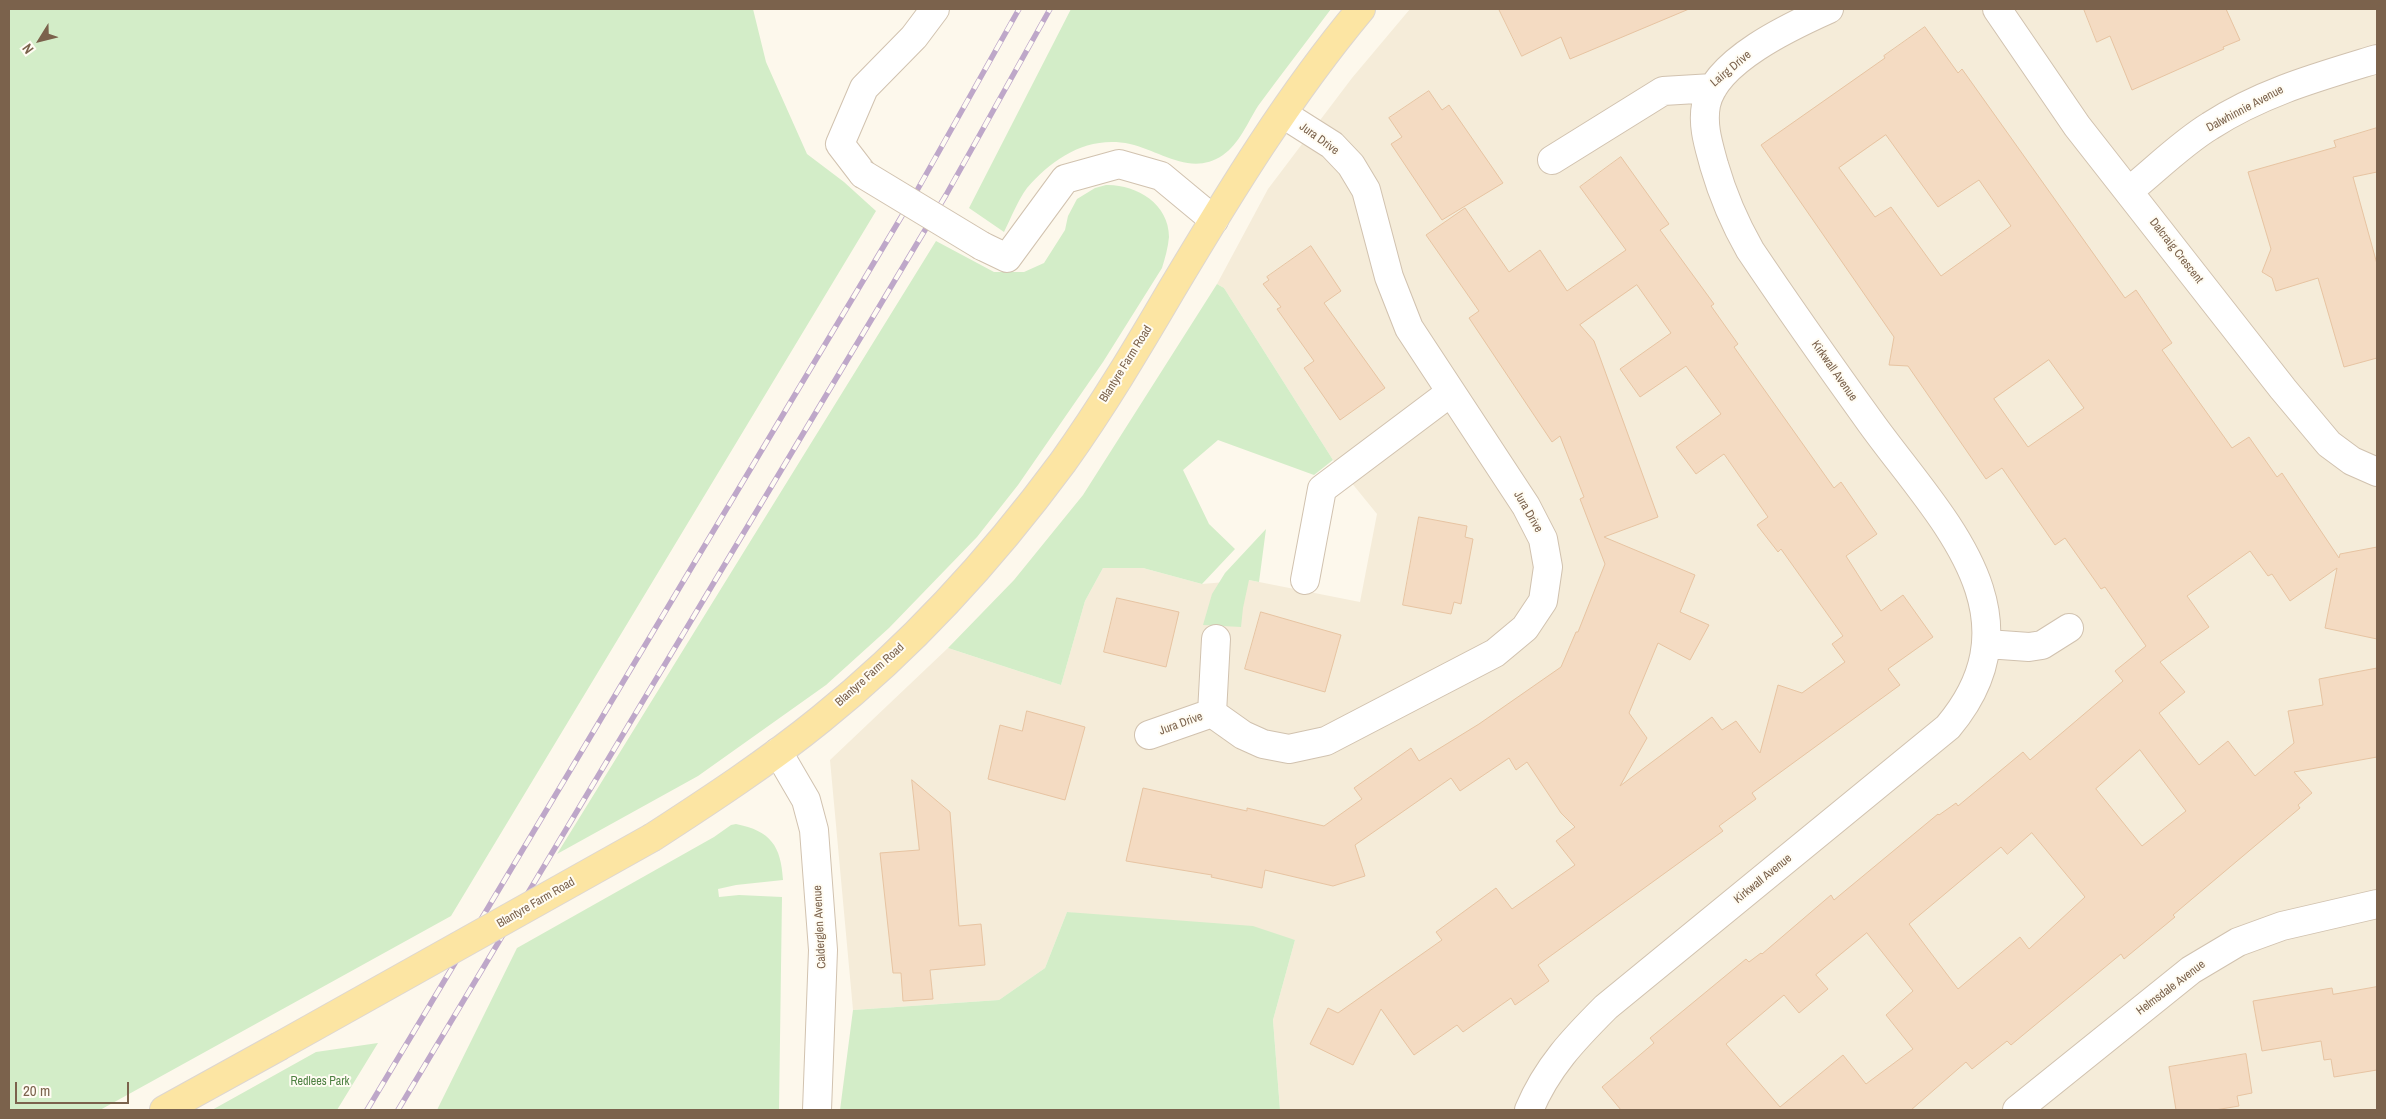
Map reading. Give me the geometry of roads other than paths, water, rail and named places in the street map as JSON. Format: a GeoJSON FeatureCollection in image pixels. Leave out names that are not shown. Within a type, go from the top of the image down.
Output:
{"type":"FeatureCollection","features":[{"type":"Feature","properties":{"kind":"main road","name":"Blantyre Farm Road"},"geometry":{"type":"LineString","coordinates":[[164,1110],[653,836],[716,796],[778,752],[821,719],[899,650],[994,550],[1064,460],[1101,405],[1214,220],[1283,114],[1319,62],[1361,9]]}},
{"type":"Feature","properties":{"kind":"street"},"geometry":{"type":"LineString","coordinates":[[935,9],[914,37],[864,88],[840,144],[863,174],[982,246],[1007,258],[1065,179],[1119,164],[1160,176],[1214,220]]}},
{"type":"Feature","properties":{"kind":"street","name":"Lairg Drive"},"geometry":{"type":"LineString","coordinates":[[1552,160],[1663,91],[1713,88],[1732,66],[1753,51],[1801,22],[1829,9]]}},
{"type":"Feature","properties":{"kind":"street","name":"Dalcraig Crescent"},"geometry":{"type":"LineString","coordinates":[[1997,9],[2062,106],[2283,389],[2329,444],[2352,461],[2377,472]]}},
{"type":"Feature","properties":{"kind":"street","name":"Dalwhinnie Avenue"},"geometry":{"type":"LineString","coordinates":[[2129,191],[2209,126],[2299,82],[2377,59]]}},
{"type":"Feature","properties":{"kind":"street","name":"Kirkwall Avenue"},"geometry":{"type":"LineString","coordinates":[[1529,1110],[1539,1088],[1568,1045],[1606,1007],[1948,727],[1962,710],[1971,694],[1987,644],[1981,597],[1971,568],[1956,537],[1830,365],[1735,225],[1723,195],[1706,134],[1706,104],[1713,88]]}},
{"type":"Feature","properties":{"kind":"street","name":"Jura Drive"},"geometry":{"type":"LineString","coordinates":[[1212,712],[1243,735],[1263,744],[1289,749],[1326,741],[1495,653],[1525,628],[1543,601],[1548,567],[1543,538],[1526,506],[1409,328],[1389,277],[1366,190],[1356,173],[1332,145],[1283,114]]}},
{"type":"Feature","properties":{"kind":"street"},"geometry":{"type":"LineString","coordinates":[[1305,580],[1322,489],[1450,392]]}},
{"type":"Feature","properties":{"kind":"street"},"geometry":{"type":"LineString","coordinates":[[1987,644],[2029,647],[2042,645],[2069,628]]}},
{"type":"Feature","properties":{"kind":"street","name":"Jura Drive"},"geometry":{"type":"LineString","coordinates":[[1212,712],[1216,639]]}},
{"type":"Feature","properties":{"kind":"street","name":"Jura Drive"},"geometry":{"type":"LineString","coordinates":[[1149,735],[1212,712]]}},
{"type":"Feature","properties":{"kind":"street","name":"Calderglen Avenue"},"geometry":{"type":"LineString","coordinates":[[778,752],[806,800],[814,830],[823,950],[817,1110]]}},
{"type":"Feature","properties":{"kind":"street","name":"Helmsdale Avenue"},"geometry":{"type":"LineString","coordinates":[[2017,1110],[2191,970],[2238,942],[2282,926],[2377,904]]}},
{"type":"Feature","properties":{"kind":"railway"},"geometry":{"type":"LineString","coordinates":[[367,1110],[915,194],[1019,9]]}},
{"type":"Feature","properties":{"kind":"railway"},"geometry":{"type":"LineString","coordinates":[[398,1110],[946,195],[1050,9]]}},
{"type":"Feature","properties":{"kind":"park label","name":"Redlees Park"},"geometry":{"type":"Point","coordinates":[320,1082]}}]}
